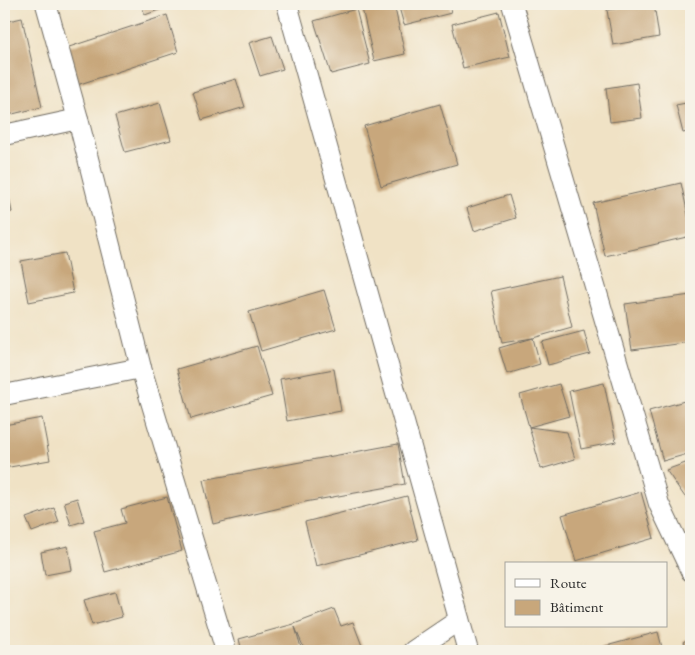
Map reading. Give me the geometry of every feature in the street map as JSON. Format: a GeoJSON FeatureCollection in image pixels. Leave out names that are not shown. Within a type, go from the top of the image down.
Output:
{"type":"FeatureCollection","features":[{"type":"Feature","properties":{"kind":"street"},"geometry":{"type":"LineString","coordinates":[[46,4],[78,119],[141,368],[226,651]]}},
{"type":"Feature","properties":{"kind":"street"},"geometry":{"type":"LineString","coordinates":[[287,4],[468,651]]}},
{"type":"Feature","properties":{"kind":"street"},"geometry":{"type":"LineString","coordinates":[[512,4],[659,504],[691,571]]}},
{"type":"Feature","properties":{"kind":"street"},"geometry":{"type":"LineString","coordinates":[[4,135],[78,119]]}},
{"type":"Feature","properties":{"kind":"street"},"geometry":{"type":"LineString","coordinates":[[4,396],[141,368]]}},
{"type":"Feature","properties":{"kind":"street"},"geometry":{"type":"LineString","coordinates":[[413,651],[459,620]]}},
{"type":"Feature","properties":{"kind":"building"},"geometry":{"type":"Polygon","coordinates":[[[141,4],[162,4],[164,8],[145,15],[141,4]]]}},
{"type":"Feature","properties":{"kind":"building"},"geometry":{"type":"Polygon","coordinates":[[[361,4],[394,4],[405,54],[374,61],[361,4]]]}},
{"type":"Feature","properties":{"kind":"building"},"geometry":{"type":"Polygon","coordinates":[[[398,4],[449,4],[451,13],[404,25],[398,4]]]}},
{"type":"Feature","properties":{"kind":"building"},"geometry":{"type":"Polygon","coordinates":[[[654,4],[659,37],[613,45],[607,10],[654,4]]]}},
{"type":"Feature","properties":{"kind":"building"},"geometry":{"type":"Polygon","coordinates":[[[356,9],[370,64],[331,74],[314,21],[356,9]]]}},
{"type":"Feature","properties":{"kind":"building"},"geometry":{"type":"Polygon","coordinates":[[[499,12],[510,57],[463,68],[452,24],[499,12]]]}},
{"type":"Feature","properties":{"kind":"building"},"geometry":{"type":"Polygon","coordinates":[[[167,15],[178,52],[77,85],[66,48],[167,15]]]}},
{"type":"Feature","properties":{"kind":"building"},"geometry":{"type":"Polygon","coordinates":[[[22,18],[42,107],[4,116],[4,22],[22,18]]]}},
{"type":"Feature","properties":{"kind":"building"},"geometry":{"type":"Polygon","coordinates":[[[272,36],[283,69],[260,76],[249,43],[272,36]]]}},
{"type":"Feature","properties":{"kind":"building"},"geometry":{"type":"Polygon","coordinates":[[[236,79],[245,107],[202,120],[193,92],[236,79]]]}},
{"type":"Feature","properties":{"kind":"building"},"geometry":{"type":"Polygon","coordinates":[[[637,83],[642,118],[610,122],[606,88],[637,83]]]}},
{"type":"Feature","properties":{"kind":"building"},"geometry":{"type":"Polygon","coordinates":[[[691,102],[691,131],[683,133],[676,105],[691,102]]]}},
{"type":"Feature","properties":{"kind":"building"},"geometry":{"type":"Polygon","coordinates":[[[160,103],[171,140],[125,152],[115,116],[160,103]]]}},
{"type":"Feature","properties":{"kind":"building"},"geometry":{"type":"Polygon","coordinates":[[[440,104],[457,164],[381,186],[364,126],[440,104]]]}},
{"type":"Feature","properties":{"kind":"building"},"geometry":{"type":"Polygon","coordinates":[[[4,172],[12,212],[4,214],[4,172]]]}},
{"type":"Feature","properties":{"kind":"building"},"geometry":{"type":"Polygon","coordinates":[[[681,183],[691,236],[605,256],[593,203],[681,183]]]}},
{"type":"Feature","properties":{"kind":"building"},"geometry":{"type":"Polygon","coordinates":[[[509,195],[516,218],[474,231],[467,208],[509,195]]]}},
{"type":"Feature","properties":{"kind":"building"},"geometry":{"type":"Polygon","coordinates":[[[65,253],[73,293],[29,302],[21,261],[65,253]]]}},
{"type":"Feature","properties":{"kind":"building"},"geometry":{"type":"Polygon","coordinates":[[[560,276],[572,327],[533,338],[502,343],[491,291],[560,276]]]}},
{"type":"Feature","properties":{"kind":"building"},"geometry":{"type":"Polygon","coordinates":[[[324,290],[336,329],[261,351],[249,312],[324,290]]]}},
{"type":"Feature","properties":{"kind":"building"},"geometry":{"type":"Polygon","coordinates":[[[691,295],[691,342],[632,350],[625,304],[691,295]]]}},
{"type":"Feature","properties":{"kind":"building"},"geometry":{"type":"Polygon","coordinates":[[[584,331],[590,354],[548,365],[542,342],[584,331]]]}},
{"type":"Feature","properties":{"kind":"building"},"geometry":{"type":"Polygon","coordinates":[[[533,338],[540,364],[507,374],[499,348],[533,338]]]}},
{"type":"Feature","properties":{"kind":"building"},"geometry":{"type":"Polygon","coordinates":[[[257,346],[272,396],[191,419],[177,369],[257,346]]]}},
{"type":"Feature","properties":{"kind":"building"},"geometry":{"type":"Polygon","coordinates":[[[334,369],[341,411],[287,421],[280,379],[334,369]]]}},
{"type":"Feature","properties":{"kind":"building"},"geometry":{"type":"Polygon","coordinates":[[[604,383],[616,442],[581,449],[569,391],[604,383]]]}},
{"type":"Feature","properties":{"kind":"building"},"geometry":{"type":"Polygon","coordinates":[[[559,384],[569,416],[529,427],[520,395],[559,384]]]}},
{"type":"Feature","properties":{"kind":"building"},"geometry":{"type":"Polygon","coordinates":[[[688,400],[691,412],[691,453],[663,461],[649,411],[688,400]]]}},
{"type":"Feature","properties":{"kind":"building"},"geometry":{"type":"Polygon","coordinates":[[[42,418],[50,460],[4,468],[4,425],[42,418]]]}},
{"type":"Feature","properties":{"kind":"building"},"geometry":{"type":"Polygon","coordinates":[[[529,427],[567,432],[575,459],[541,469],[529,427]]]}},
{"type":"Feature","properties":{"kind":"building"},"geometry":{"type":"Polygon","coordinates":[[[398,444],[405,484],[305,502],[213,524],[203,480],[398,444]]]}},
{"type":"Feature","properties":{"kind":"building"},"geometry":{"type":"Polygon","coordinates":[[[691,461],[691,495],[685,497],[666,470],[691,461]]]}},
{"type":"Feature","properties":{"kind":"building"},"geometry":{"type":"Polygon","coordinates":[[[641,492],[654,538],[576,561],[562,515],[641,492]]]}},
{"type":"Feature","properties":{"kind":"building"},"geometry":{"type":"Polygon","coordinates":[[[407,496],[418,540],[316,566],[305,522],[407,496]]]}},
{"type":"Feature","properties":{"kind":"building"},"geometry":{"type":"Polygon","coordinates":[[[167,497],[182,551],[105,572],[94,531],[125,523],[121,509],[167,497]]]}},
{"type":"Feature","properties":{"kind":"building"},"geometry":{"type":"Polygon","coordinates":[[[77,498],[84,521],[71,525],[64,502],[77,498]]]}},
{"type":"Feature","properties":{"kind":"building"},"geometry":{"type":"Polygon","coordinates":[[[54,508],[59,522],[32,532],[26,518],[54,508]]]}},
{"type":"Feature","properties":{"kind":"building"},"geometry":{"type":"Polygon","coordinates":[[[68,546],[72,570],[45,575],[41,552],[68,546]]]}},
{"type":"Feature","properties":{"kind":"building"},"geometry":{"type":"Polygon","coordinates":[[[115,592],[122,617],[92,625],[84,600],[115,592]]]}},
{"type":"Feature","properties":{"kind":"building"},"geometry":{"type":"Polygon","coordinates":[[[334,609],[341,626],[353,622],[364,651],[305,651],[295,627],[302,651],[242,651],[239,639],[294,624],[334,609]]]}},
{"type":"Feature","properties":{"kind":"building"},"geometry":{"type":"Polygon","coordinates":[[[658,632],[663,651],[596,651],[595,649],[658,632]]]}},
{"type":"Feature","properties":{"kind":"building"},"geometry":{"type":"Polygon","coordinates":[[[691,637],[691,651],[688,651],[683,642],[691,637]]]}}]}
